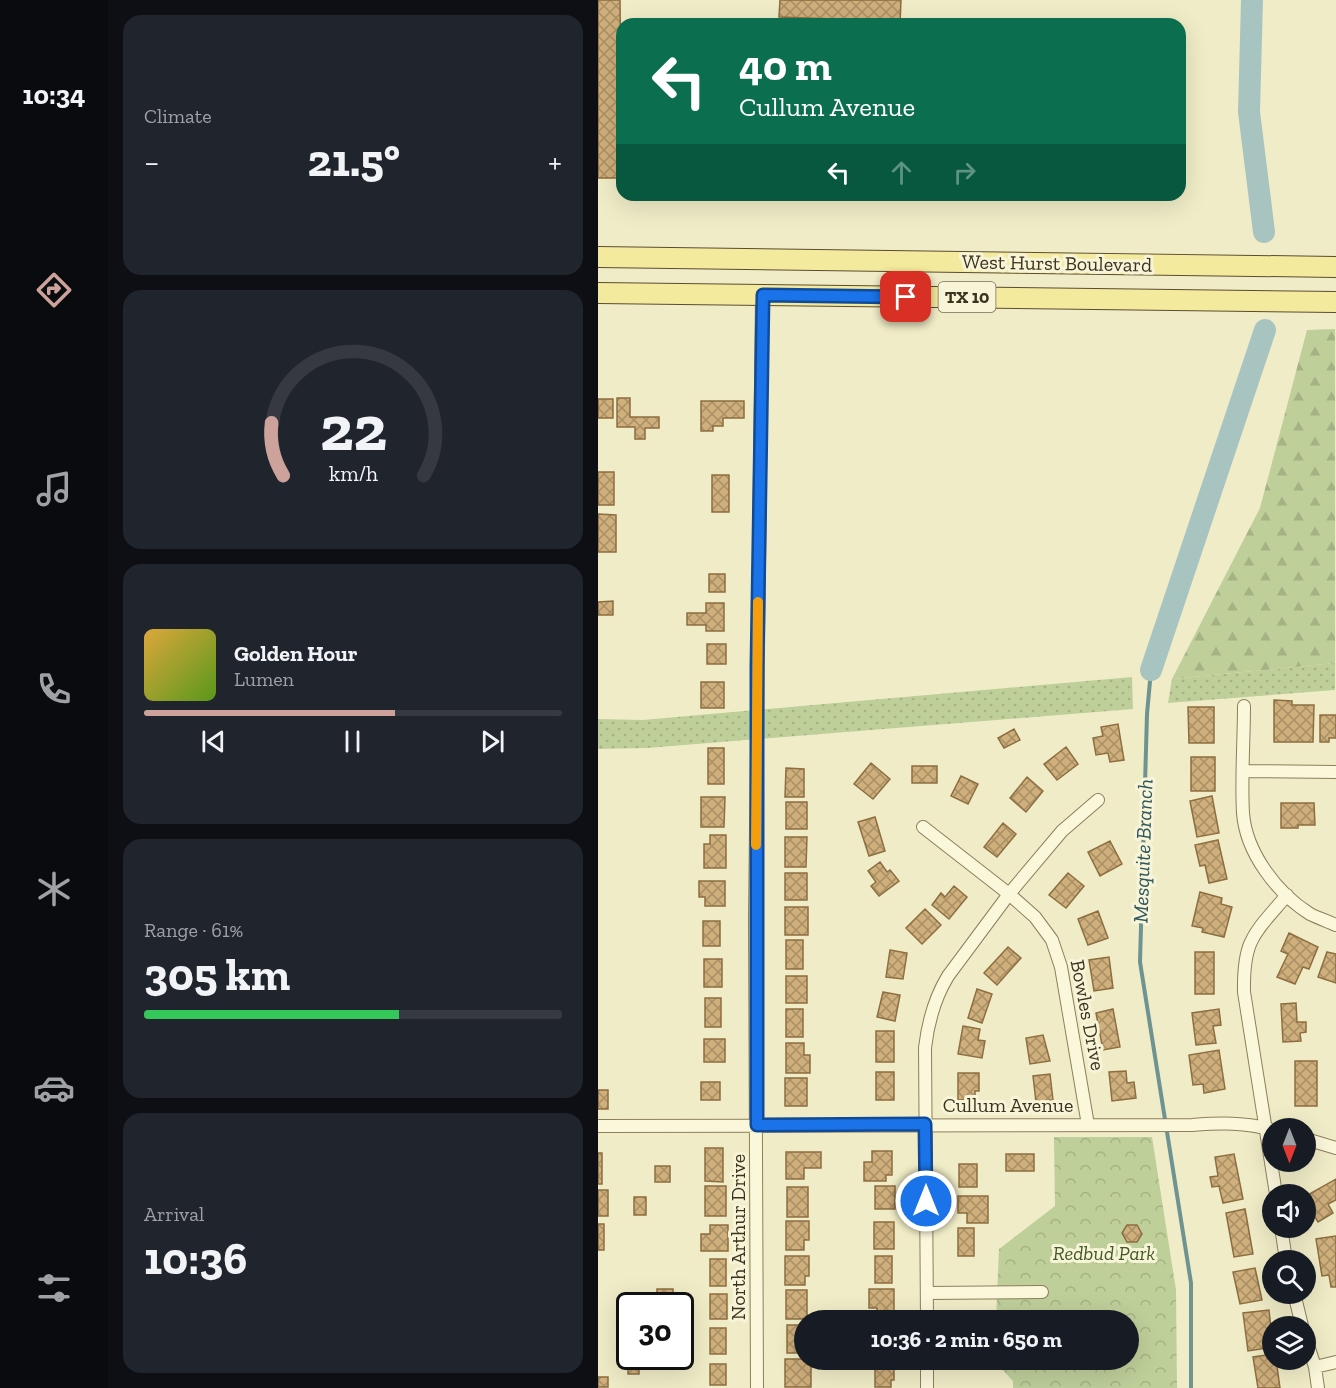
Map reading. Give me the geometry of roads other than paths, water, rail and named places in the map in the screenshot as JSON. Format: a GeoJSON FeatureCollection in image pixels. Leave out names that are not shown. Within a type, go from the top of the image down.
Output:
{"type":"FeatureCollection","features":[{"type":"Feature","properties":{"kind":"main road","name":"West Hurst Boulevard"},"geometry":{"type":"LineString","coordinates":[[598,257],[1336,267]]}},
{"type":"Feature","properties":{"kind":"main road","name":"West Hurst Boulevard"},"geometry":{"type":"LineString","coordinates":[[598,293],[1336,302]]}},
{"type":"Feature","properties":{"kind":"street","name":"North Arthur Drive"},"geometry":{"type":"LineString","coordinates":[[757,1388],[757,668],[763,295]]}},
{"type":"Feature","properties":{"kind":"street"},"geometry":{"type":"LineString","coordinates":[[1244,706],[1243,814],[1248,836],[1259,861],[1273,881],[1310,914],[1336,925]]}},
{"type":"Feature","properties":{"kind":"street"},"geometry":{"type":"LineString","coordinates":[[1244,771],[1336,772]]}},
{"type":"Feature","properties":{"kind":"street"},"geometry":{"type":"LineString","coordinates":[[927,1310],[925,1048],[933,1006],[948,976],[1009,894],[1062,831],[1098,800]]}},
{"type":"Feature","properties":{"kind":"street","name":"Bowles Drive"},"geometry":{"type":"LineString","coordinates":[[923,827],[1009,894],[1035,917],[1052,940],[1061,967],[1088,1125]]}},
{"type":"Feature","properties":{"kind":"street"},"geometry":{"type":"LineString","coordinates":[[1267,1118],[1244,992],[1244,968],[1246,951],[1253,935],[1287,895]]}},
{"type":"Feature","properties":{"kind":"street","name":"Cullum Avenue"},"geometry":{"type":"LineString","coordinates":[[598,1126],[1248,1124],[1262,1127]]}},
{"type":"Feature","properties":{"kind":"street"},"geometry":{"type":"LineString","coordinates":[[1316,1142],[1336,1148]]}},
{"type":"Feature","properties":{"kind":"street"},"geometry":{"type":"LineString","coordinates":[[927,1293],[1042,1292]]}},
{"type":"Feature","properties":{"kind":"street"},"geometry":{"type":"LineString","coordinates":[[1316,1367],[1336,1362]]}},
{"type":"Feature","properties":{"kind":"street"},"geometry":{"type":"LineString","coordinates":[[927,1370],[927,1388]]}},
{"type":"Feature","properties":{"kind":"street"},"geometry":{"type":"LineString","coordinates":[[1315,1370],[1318,1388]]}},
{"type":"Feature","properties":{"kind":"waterway","name":"Mesquite Branch"},"geometry":{"type":"LineString","coordinates":[[1252,0],[1249,112],[1264,232]]}},
{"type":"Feature","properties":{"kind":"waterway","name":"Mesquite Branch"},"geometry":{"type":"LineString","coordinates":[[1151,670],[1265,330]]}},
{"type":"Feature","properties":{"kind":"waterway","name":"Mesquite Branch"},"geometry":{"type":"LineString","coordinates":[[1151,670],[1147,714],[1140,962],[1191,1283],[1191,1388]]}},
{"type":"Feature","properties":{"kind":"park label","name":"Redbud Park"},"geometry":{"type":"Point","coordinates":[1104,1253]}}]}
